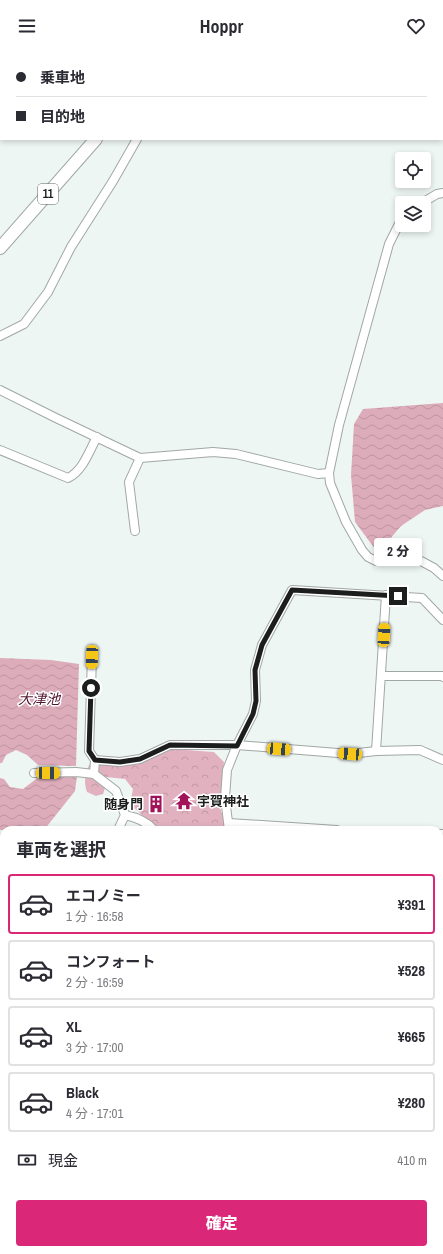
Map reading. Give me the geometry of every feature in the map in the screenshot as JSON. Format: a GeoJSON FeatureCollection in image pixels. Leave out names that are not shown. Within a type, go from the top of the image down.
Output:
{"type":"FeatureCollection","features":[{"type":"Feature","properties":{"kind":"highway","name":"11"},"geometry":{"type":"LineString","coordinates":[[0,248],[95,140]]}},
{"type":"Feature","properties":{"kind":"street"},"geometry":{"type":"LineString","coordinates":[[0,336],[24,324],[48,292],[71,247],[114,181],[136,140]]}},
{"type":"Feature","properties":{"kind":"street"},"geometry":{"type":"LineString","coordinates":[[431,198],[437,194],[443,193]]}},
{"type":"Feature","properties":{"kind":"street"},"geometry":{"type":"LineString","coordinates":[[395,232],[389,244],[339,425],[329,473],[330,483],[346,522],[362,550],[368,557],[376,562],[413,559],[421,561],[434,568],[443,576]]}},
{"type":"Feature","properties":{"kind":"street"},"geometry":{"type":"LineString","coordinates":[[0,390],[140,458],[213,452],[236,454],[318,474],[329,473]]}},
{"type":"Feature","properties":{"kind":"street"},"geometry":{"type":"LineString","coordinates":[[0,450],[68,478],[82,465],[97,437]]}},
{"type":"Feature","properties":{"kind":"street"},"geometry":{"type":"LineString","coordinates":[[135,531],[129,482],[140,458]]}},
{"type":"Feature","properties":{"kind":"street"},"geometry":{"type":"LineString","coordinates":[[229,826],[225,798],[227,770],[253,714],[256,701],[255,670],[262,645],[292,590],[422,598],[443,620]]}},
{"type":"Feature","properties":{"kind":"street"},"geometry":{"type":"LineString","coordinates":[[376,751],[386,595]]}},
{"type":"Feature","properties":{"kind":"street"},"geometry":{"type":"LineString","coordinates":[[92,657],[89,751],[95,760],[94,774]]}},
{"type":"Feature","properties":{"kind":"street"},"geometry":{"type":"LineString","coordinates":[[381,676],[443,677]]}},
{"type":"Feature","properties":{"kind":"street"},"geometry":{"type":"LineString","coordinates":[[95,760],[120,762],[140,759],[170,745],[237,746],[350,754],[376,751],[420,750],[443,760]]}},
{"type":"Feature","properties":{"kind":"street"},"geometry":{"type":"LineString","coordinates":[[34,773],[76,772],[94,774],[116,791],[125,815],[120,826]]}},
{"type":"Feature","properties":{"kind":"street"},"geometry":{"type":"LineString","coordinates":[[125,815],[133,817],[151,826]]}},
{"type":"Feature","properties":{"kind":"green space"},"geometry":{"type":"Polygon","coordinates":[[[172,749],[214,752],[224,762],[220,808],[226,826],[147,826],[143,816],[130,804],[133,789],[125,779],[106,777],[104,779],[105,788],[103,794],[96,796],[87,792],[85,782],[86,772],[96,755],[115,759],[157,754],[172,749]]]}},
{"type":"Feature","properties":{"kind":"water"},"geometry":{"type":"Polygon","coordinates":[[[443,403],[443,506],[425,510],[401,526],[378,553],[355,522],[351,475],[354,424],[363,409],[443,403]]]}},
{"type":"Feature","properties":{"kind":"water","name":"大津池"},"geometry":{"type":"Polygon","coordinates":[[[0,658],[51,660],[79,664],[76,766],[38,765],[27,755],[16,750],[6,755],[2,763],[0,763],[0,658]]]}},
{"type":"Feature","properties":{"kind":"water"},"geometry":{"type":"Polygon","coordinates":[[[40,776],[77,776],[75,791],[47,826],[0,826],[0,778],[4,779],[10,787],[23,789],[40,776]]]}},
{"type":"Feature","properties":{"kind":"place","name":"宇賀神社"},"geometry":{"type":"Point","coordinates":[184,801]}},
{"type":"Feature","properties":{"kind":"place","name":"随身門"},"geometry":{"type":"Point","coordinates":[156,804]}},
{"type":"Feature","properties":{"kind":"route"},"geometry":{"type":"LineString","coordinates":[[91,688],[89,751],[95,760],[120,762],[140,759],[170,745],[237,746],[253,714],[256,701],[255,670],[262,645],[292,590],[398,596]]}}]}
